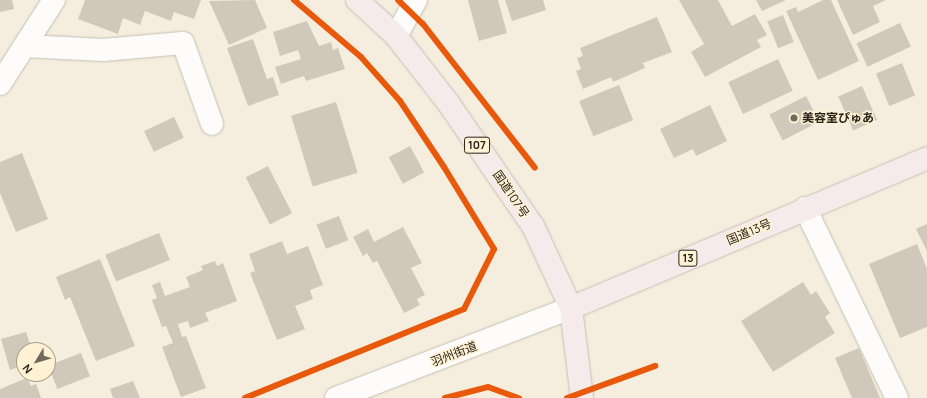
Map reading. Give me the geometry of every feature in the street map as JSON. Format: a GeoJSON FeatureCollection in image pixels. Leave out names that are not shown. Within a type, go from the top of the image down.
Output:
{"type":"FeatureCollection","features":[{"type":"Feature","properties":{"kind":"highway","name":"国道107号"},"geometry":{"type":"LineString","coordinates":[[357,0],[396,36],[449,104],[533,226],[571,308],[582,398]]}},
{"type":"Feature","properties":{"kind":"highway","name":"国道13号"},"geometry":{"type":"LineString","coordinates":[[571,308],[805,208],[927,158]]}},
{"type":"Feature","properties":{"kind":"street"},"geometry":{"type":"LineString","coordinates":[[0,84],[54,0]]}},
{"type":"Feature","properties":{"kind":"street"},"geometry":{"type":"LineString","coordinates":[[396,36],[416,0]]}},
{"type":"Feature","properties":{"kind":"street"},"geometry":{"type":"LineString","coordinates":[[25,46],[103,50],[183,43],[212,124]]}},
{"type":"Feature","properties":{"kind":"street"},"geometry":{"type":"LineString","coordinates":[[805,208],[897,398]]}},
{"type":"Feature","properties":{"kind":"street","name":"羽州街道"},"geometry":{"type":"LineString","coordinates":[[336,398],[571,308]]}},
{"type":"Feature","properties":{"kind":"building"},"geometry":{"type":"Polygon","coordinates":[[[0,0],[12,0],[14,9],[0,12],[0,0]]]}},
{"type":"Feature","properties":{"kind":"building"},"geometry":{"type":"Polygon","coordinates":[[[85,0],[201,0],[194,19],[174,12],[171,21],[145,11],[140,25],[123,18],[118,34],[78,19],[85,0]]]}},
{"type":"Feature","properties":{"kind":"building"},"geometry":{"type":"Polygon","coordinates":[[[255,0],[267,28],[229,45],[209,1],[255,0]]]}},
{"type":"Feature","properties":{"kind":"building"},"geometry":{"type":"Polygon","coordinates":[[[468,0],[498,0],[507,33],[479,41],[468,0]]]}},
{"type":"Feature","properties":{"kind":"building"},"geometry":{"type":"Polygon","coordinates":[[[505,0],[543,0],[546,10],[512,21],[505,0]]]}},
{"type":"Feature","properties":{"kind":"building"},"geometry":{"type":"Polygon","coordinates":[[[679,0],[718,0],[732,26],[755,14],[767,35],[757,40],[761,47],[705,77],[691,52],[704,44],[679,0]]]}},
{"type":"Feature","properties":{"kind":"building"},"geometry":{"type":"Polygon","coordinates":[[[756,0],[786,0],[762,11],[756,0]]]}},
{"type":"Feature","properties":{"kind":"building"},"geometry":{"type":"Polygon","coordinates":[[[823,0],[831,0],[859,61],[818,80],[786,11],[796,7],[798,12],[823,0]]]}},
{"type":"Feature","properties":{"kind":"building"},"geometry":{"type":"Polygon","coordinates":[[[837,0],[886,0],[873,6],[880,22],[853,35],[837,0]]]}},
{"type":"Feature","properties":{"kind":"building"},"geometry":{"type":"Polygon","coordinates":[[[783,15],[794,42],[778,48],[767,21],[783,15]]]}},
{"type":"Feature","properties":{"kind":"building"},"geometry":{"type":"Polygon","coordinates":[[[657,17],[672,52],[643,63],[645,68],[613,82],[611,77],[583,89],[576,71],[581,69],[577,58],[583,56],[580,48],[657,17]]]}},
{"type":"Feature","properties":{"kind":"building"},"geometry":{"type":"Polygon","coordinates":[[[307,21],[319,46],[331,42],[333,50],[338,48],[345,69],[306,81],[304,76],[281,84],[275,67],[301,59],[298,50],[280,56],[273,32],[307,21]]]}},
{"type":"Feature","properties":{"kind":"building"},"geometry":{"type":"Polygon","coordinates":[[[900,23],[911,47],[867,67],[856,43],[900,23]]]}},
{"type":"Feature","properties":{"kind":"building"},"geometry":{"type":"Polygon","coordinates":[[[253,39],[267,79],[273,77],[279,95],[248,106],[227,48],[253,39]]]}},
{"type":"Feature","properties":{"kind":"building"},"geometry":{"type":"Polygon","coordinates":[[[778,59],[793,91],[743,114],[728,82],[778,59]]]}},
{"type":"Feature","properties":{"kind":"building"},"geometry":{"type":"Polygon","coordinates":[[[902,63],[915,95],[889,106],[876,73],[902,63]]]}},
{"type":"Feature","properties":{"kind":"building"},"geometry":{"type":"Polygon","coordinates":[[[619,85],[633,120],[593,136],[579,101],[619,85]]]}},
{"type":"Feature","properties":{"kind":"building"},"geometry":{"type":"Polygon","coordinates":[[[862,86],[877,120],[853,130],[838,97],[862,86]]]}},
{"type":"Feature","properties":{"kind":"building","name":"美容室ぴゅあ"},"geometry":{"type":"Polygon","coordinates":[[[806,96],[819,122],[783,140],[769,115],[806,96]]]}},
{"type":"Feature","properties":{"kind":"building"},"geometry":{"type":"Polygon","coordinates":[[[336,102],[358,173],[313,187],[291,116],[336,102]]]}},
{"type":"Feature","properties":{"kind":"building"},"geometry":{"type":"Polygon","coordinates":[[[710,105],[727,141],[696,156],[693,149],[674,158],[660,129],[710,105]]]}},
{"type":"Feature","properties":{"kind":"building"},"geometry":{"type":"Polygon","coordinates":[[[174,117],[184,138],[154,152],[144,131],[174,117]]]}},
{"type":"Feature","properties":{"kind":"building"},"geometry":{"type":"Polygon","coordinates":[[[410,146],[424,172],[403,184],[389,157],[410,146]]]}},
{"type":"Feature","properties":{"kind":"building"},"geometry":{"type":"Polygon","coordinates":[[[22,153],[48,219],[16,232],[0,193],[0,162],[22,153]]]}},
{"type":"Feature","properties":{"kind":"building"},"geometry":{"type":"Polygon","coordinates":[[[268,166],[292,213],[270,225],[246,177],[268,166]]]}},
{"type":"Feature","properties":{"kind":"building"},"geometry":{"type":"Polygon","coordinates":[[[339,216],[348,240],[326,249],[317,225],[339,216]]]}},
{"type":"Feature","properties":{"kind":"building"},"geometry":{"type":"Polygon","coordinates":[[[927,224],[927,251],[916,229],[927,224]]]}},
{"type":"Feature","properties":{"kind":"building"},"geometry":{"type":"Polygon","coordinates":[[[403,227],[422,263],[411,268],[425,295],[417,299],[420,305],[404,313],[377,261],[373,263],[367,253],[363,256],[353,237],[368,229],[374,242],[403,227]]]}},
{"type":"Feature","properties":{"kind":"building"},"geometry":{"type":"Polygon","coordinates":[[[159,233],[170,260],[116,282],[105,255],[159,233]]]}},
{"type":"Feature","properties":{"kind":"building"},"geometry":{"type":"Polygon","coordinates":[[[282,241],[287,254],[308,246],[323,285],[310,290],[313,299],[295,306],[305,329],[277,340],[250,273],[255,271],[249,254],[282,241]]]}},
{"type":"Feature","properties":{"kind":"building"},"geometry":{"type":"Polygon","coordinates":[[[917,244],[927,269],[927,327],[900,338],[869,264],[917,244]]]}},
{"type":"Feature","properties":{"kind":"building"},"geometry":{"type":"Polygon","coordinates":[[[100,259],[135,346],[96,361],[70,297],[65,300],[56,277],[100,259]]]}},
{"type":"Feature","properties":{"kind":"building"},"geometry":{"type":"Polygon","coordinates":[[[215,261],[217,266],[223,263],[237,301],[205,313],[209,321],[190,328],[188,321],[178,324],[182,337],[186,336],[206,388],[181,397],[162,347],[173,343],[166,326],[162,327],[152,300],[157,298],[152,285],[160,282],[165,296],[190,287],[186,277],[203,270],[201,266],[215,261]]]}},
{"type":"Feature","properties":{"kind":"building"},"geometry":{"type":"Polygon","coordinates":[[[803,282],[811,295],[816,291],[830,313],[825,317],[835,333],[773,372],[741,321],[803,282]]]}},
{"type":"Feature","properties":{"kind":"building"},"geometry":{"type":"Polygon","coordinates":[[[26,332],[29,342],[16,342],[16,368],[10,370],[1,339],[26,332]]]}},
{"type":"Feature","properties":{"kind":"building"},"geometry":{"type":"Polygon","coordinates":[[[859,348],[880,398],[852,398],[835,358],[859,348]]]}},
{"type":"Feature","properties":{"kind":"building"},"geometry":{"type":"Polygon","coordinates":[[[81,353],[90,376],[57,389],[55,382],[56,382],[56,363],[81,353]]]}},
{"type":"Feature","properties":{"kind":"building"},"geometry":{"type":"Polygon","coordinates":[[[133,381],[140,398],[113,398],[110,389],[133,381]]]}},
{"type":"Feature","properties":{"kind":"building"},"geometry":{"type":"Polygon","coordinates":[[[17,382],[29,382],[31,386],[36,384],[41,398],[0,398],[0,389],[17,382]]]}},
{"type":"Feature","properties":{"kind":"cycle path"},"geometry":{"type":"LineString","coordinates":[[245,398],[464,309],[494,249],[444,167],[400,101],[361,57],[294,0]]}},
{"type":"Feature","properties":{"kind":"cycle path"},"geometry":{"type":"LineString","coordinates":[[398,0],[423,24],[535,168]]}},
{"type":"Feature","properties":{"kind":"cycle path"},"geometry":{"type":"LineString","coordinates":[[567,398],[655,366]]}},
{"type":"Feature","properties":{"kind":"cycle path"},"geometry":{"type":"LineString","coordinates":[[445,398],[488,387],[519,398]]}},
{"type":"Feature","properties":{"kind":"place","name":"美容室ぴゅあ"},"geometry":{"type":"Point","coordinates":[794,118]}}]}
